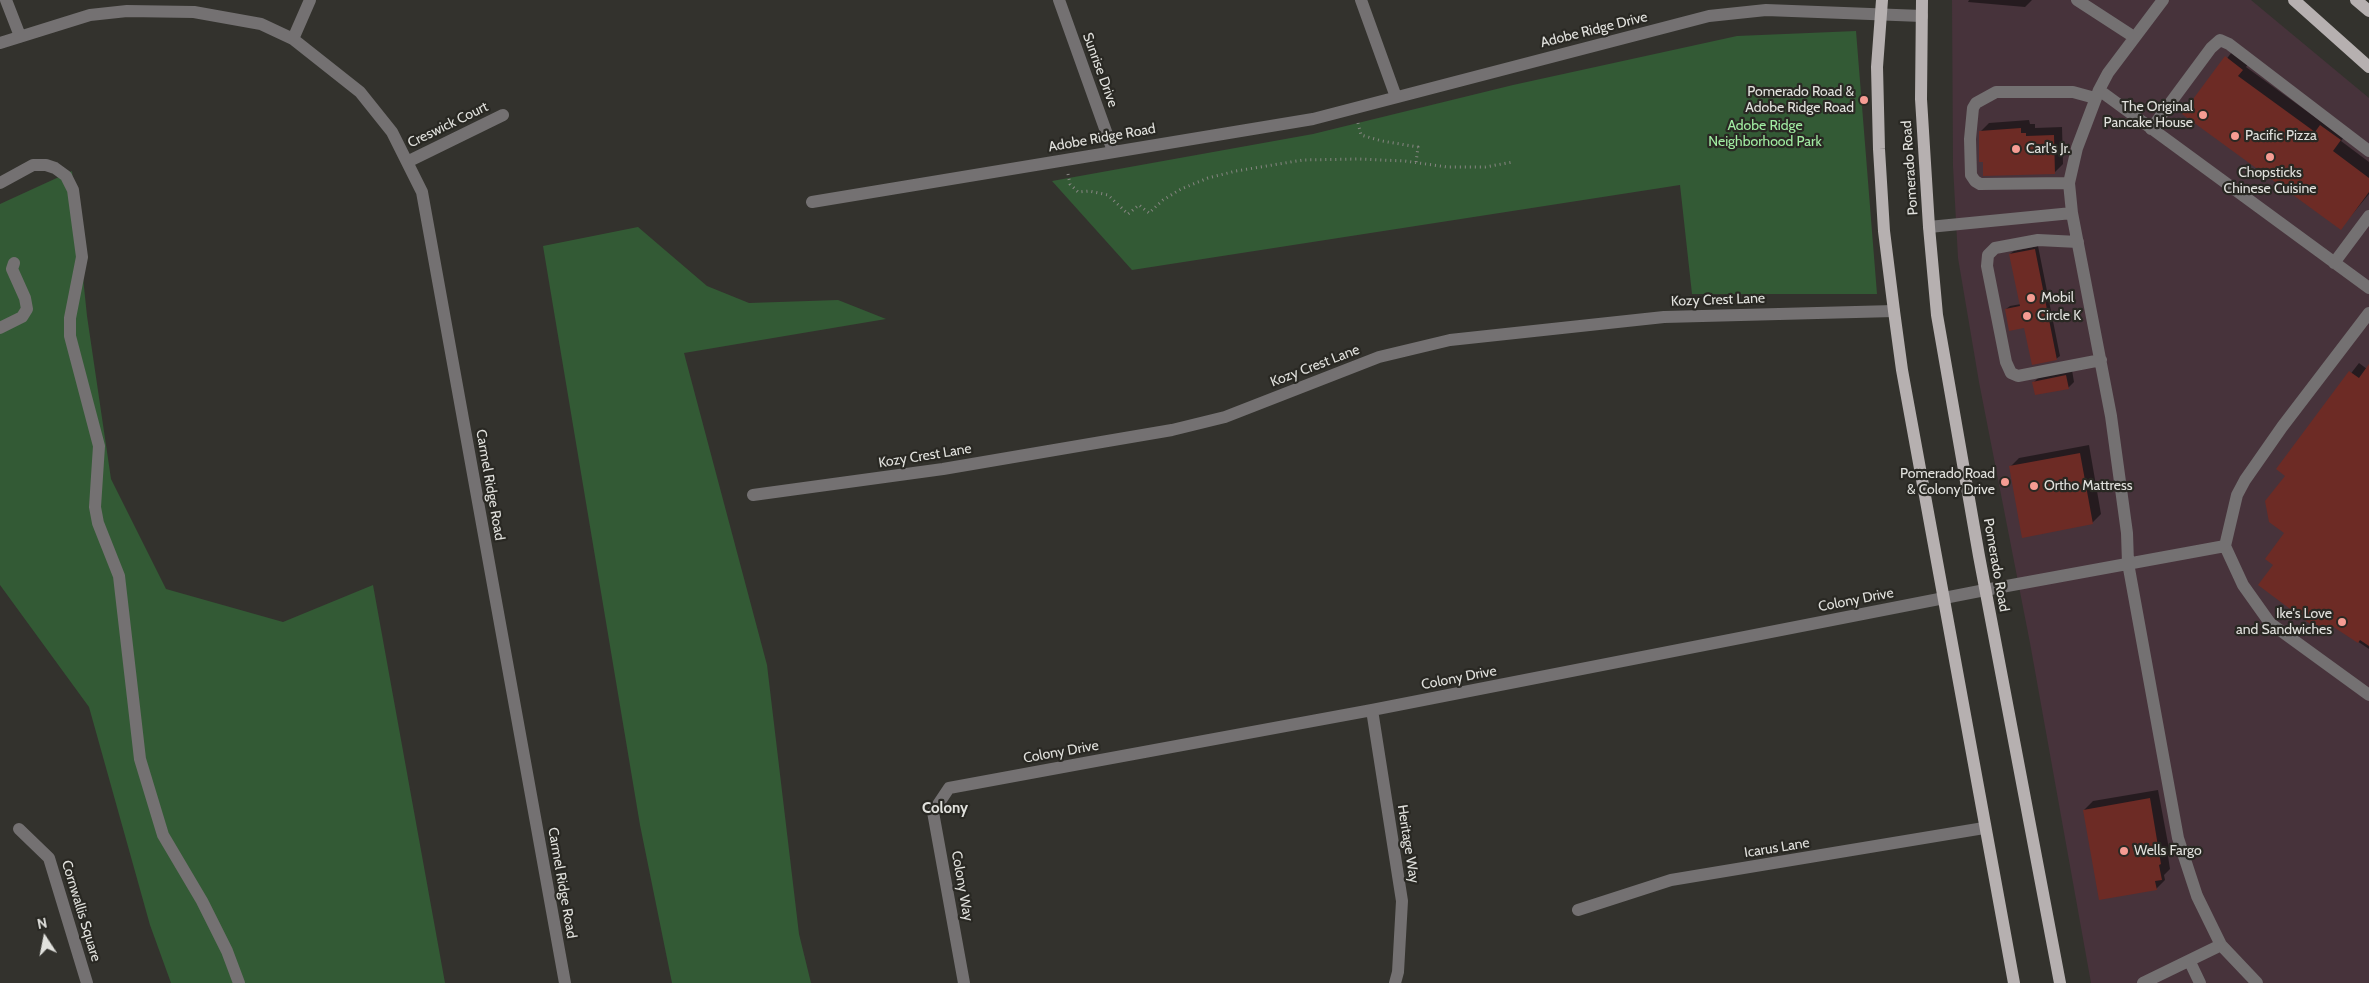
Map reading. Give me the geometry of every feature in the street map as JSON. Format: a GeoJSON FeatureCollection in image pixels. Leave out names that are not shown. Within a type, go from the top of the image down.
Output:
{"type":"FeatureCollection","features":[{"type":"Feature","properties":{"kind":"main road","name":"Pomerado Road"},"geometry":{"type":"LineString","coordinates":[[1882,0],[1877,67],[1879,150],[1884,231],[1894,311],[1902,370],[1984,828],[2014,983]]}},
{"type":"Feature","properties":{"kind":"main road","name":"Pomerado Road"},"geometry":{"type":"LineString","coordinates":[[1922,0],[1921,99],[1937,315],[1985,590],[2060,983]]}},
{"type":"Feature","properties":{"kind":"main road"},"geometry":{"type":"LineString","coordinates":[[2294,0],[2369,67]]}},
{"type":"Feature","properties":{"kind":"main road"},"geometry":{"type":"LineString","coordinates":[[2356,0],[2369,11]]}},
{"type":"Feature","properties":{"kind":"street"},"geometry":{"type":"LineString","coordinates":[[6,0],[20,36]]}},
{"type":"Feature","properties":{"kind":"street"},"geometry":{"type":"LineString","coordinates":[[293,39],[310,0]]}},
{"type":"Feature","properties":{"kind":"street","name":"Sunrise Drive"},"geometry":{"type":"LineString","coordinates":[[1059,0],[1113,150]]}},
{"type":"Feature","properties":{"kind":"street"},"geometry":{"type":"LineString","coordinates":[[1361,0],[1396,97]]}},
{"type":"Feature","properties":{"kind":"street"},"geometry":{"type":"LineString","coordinates":[[2077,0],[2134,37]]}},
{"type":"Feature","properties":{"kind":"street"},"geometry":{"type":"LineString","coordinates":[[2163,0],[2108,73],[2097,94],[2077,148],[2069,183],[2072,213],[2101,360],[2127,533],[2128,563],[2178,838],[2197,896],[2221,945],[2257,983]]}},
{"type":"Feature","properties":{"kind":"street","name":"Adobe Ridge Drive"},"geometry":{"type":"LineString","coordinates":[[1396,97],[1709,16],[1758,6],[1922,16]]}},
{"type":"Feature","properties":{"kind":"street","name":"Carmel Ridge Road"},"geometry":{"type":"LineString","coordinates":[[0,43],[90,15],[127,11],[194,12],[262,24],[293,39],[360,92],[392,132],[422,192],[565,983]]}},
{"type":"Feature","properties":{"kind":"street"},"geometry":{"type":"LineString","coordinates":[[2151,128],[2211,48],[2220,40],[2229,44],[2369,151]]}},
{"type":"Feature","properties":{"kind":"street"},"geometry":{"type":"LineString","coordinates":[[2069,183],[1980,184],[1975,181],[1971,175],[1970,139],[1973,108],[1976,104],[1996,92],[2072,92],[2097,94],[2151,128],[2369,288]]}},
{"type":"Feature","properties":{"kind":"street","name":"Adobe Ridge Road"},"geometry":{"type":"LineString","coordinates":[[812,202],[1113,150],[1313,119],[1396,97]]}},
{"type":"Feature","properties":{"kind":"street","name":"Creswick Court"},"geometry":{"type":"LineString","coordinates":[[407,162],[503,116]]}},
{"type":"Feature","properties":{"kind":"street"},"geometry":{"type":"LineString","coordinates":[[0,183],[33,166],[46,165],[55,168],[66,176],[73,190],[82,257],[70,318],[70,336],[99,446],[95,507],[98,523],[119,576],[140,759],[163,835],[202,901],[227,951],[239,983]]}},
{"type":"Feature","properties":{"kind":"street"},"geometry":{"type":"LineString","coordinates":[[1929,227],[2072,213]]}},
{"type":"Feature","properties":{"kind":"street"},"geometry":{"type":"LineString","coordinates":[[2334,263],[2369,216]]}},
{"type":"Feature","properties":{"kind":"street"},"geometry":{"type":"LineString","coordinates":[[2078,242],[2038,240],[1995,248],[1988,255],[1987,266],[2000,333],[2006,362],[2011,373],[2018,376],[2101,360]]}},
{"type":"Feature","properties":{"kind":"street"},"geometry":{"type":"LineString","coordinates":[[0,328],[22,317],[27,309],[25,298],[12,268],[14,263]]}},
{"type":"Feature","properties":{"kind":"street","name":"Kozy Crest Lane"},"geometry":{"type":"LineString","coordinates":[[753,495],[943,469],[1172,430],[1225,417],[1380,358],[1450,340],[1664,317],[1894,311]]}},
{"type":"Feature","properties":{"kind":"street"},"geometry":{"type":"LineString","coordinates":[[2369,313],[2282,427],[2245,480],[2237,495],[2225,546],[2242,585],[2270,623],[2369,695]]}},
{"type":"Feature","properties":{"kind":"street","name":"Colony Drive"},"geometry":{"type":"LineString","coordinates":[[942,797],[949,788],[1372,710],[1943,598],[2225,546]]}},
{"type":"Feature","properties":{"kind":"street","name":"Heritage Way"},"geometry":{"type":"LineString","coordinates":[[1372,710],[1402,901],[1398,972],[1395,983]]}},
{"type":"Feature","properties":{"kind":"street","name":"Colony Way"},"geometry":{"type":"LineString","coordinates":[[942,797],[933,812],[964,983]]}},
{"type":"Feature","properties":{"kind":"street","name":"Icarus Lane"},"geometry":{"type":"LineString","coordinates":[[1578,910],[1671,880],[1984,828]]}},
{"type":"Feature","properties":{"kind":"street","name":"Cornwallis Square"},"geometry":{"type":"LineString","coordinates":[[19,829],[49,858],[87,983]]}},
{"type":"Feature","properties":{"kind":"street"},"geometry":{"type":"LineString","coordinates":[[2143,983],[2190,962],[2221,945]]}},
{"type":"Feature","properties":{"kind":"street"},"geometry":{"type":"LineString","coordinates":[[2190,962],[2200,983]]}},
{"type":"Feature","properties":{"kind":"path"},"geometry":{"type":"LineString","coordinates":[[1354,108],[1361,135],[1382,141],[1418,147],[1416,163]]}},
{"type":"Feature","properties":{"kind":"path"},"geometry":{"type":"LineString","coordinates":[[1065,159],[1070,184],[1078,192],[1089,191],[1108,195],[1128,214],[1139,205],[1149,213],[1163,200],[1181,189],[1208,178],[1303,160],[1358,159],[1416,163],[1447,168],[1485,167],[1513,162]]}},
{"type":"Feature","properties":{"kind":"shaded area"},"geometry":{"type":"Polygon","coordinates":[[[1952,0],[2251,0],[2369,98],[2369,983],[2091,983],[2030,643],[1979,382],[1958,258],[1953,166],[1952,0]]]}},
{"type":"Feature","properties":{"kind":"green space","name":"Adobe Ridge Neighborhood Park"},"geometry":{"type":"Polygon","coordinates":[[[1856,31],[1877,294],[1692,294],[1680,185],[1132,270],[1052,181],[1313,134],[1513,85],[1737,36],[1856,31]]]}},
{"type":"Feature","properties":{"kind":"green space"},"geometry":{"type":"Polygon","coordinates":[[[72,171],[87,316],[111,479],[166,589],[283,622],[373,585],[445,983],[171,983],[150,925],[89,707],[0,585],[0,204],[72,171]]]}},
{"type":"Feature","properties":{"kind":"green space"},"geometry":{"type":"Polygon","coordinates":[[[638,227],[707,286],[749,303],[838,300],[886,319],[684,353],[767,665],[799,934],[811,983],[672,983],[640,825],[543,246],[638,227]]]}},
{"type":"Feature","properties":{"kind":"building"},"geometry":{"type":"Polygon","coordinates":[[[2225,56],[2243,70],[2238,76],[2315,132],[2320,125],[2341,140],[2333,151],[2369,178],[2369,192],[2341,230],[2182,114],[2225,56]]]}},
{"type":"Feature","properties":{"kind":"building","name":"Carl's Jr."},"geometry":{"type":"Polygon","coordinates":[[[2021,128],[2021,133],[2026,133],[2026,136],[2054,135],[2055,174],[1983,176],[1983,162],[1979,162],[1979,131],[2021,128]]]}},
{"type":"Feature","properties":{"kind":"building","name":"Mobil"},"geometry":{"type":"Polygon","coordinates":[[[2035,249],[2057,360],[2032,365],[2024,328],[2009,331],[2005,309],[2020,306],[2009,254],[2035,249]]]}},
{"type":"Feature","properties":{"kind":"building"},"geometry":{"type":"Polygon","coordinates":[[[2369,364],[2369,646],[2360,640],[2358,643],[2332,626],[2325,635],[2258,585],[2273,565],[2265,559],[2284,533],[2269,522],[2265,501],[2285,476],[2276,469],[2349,371],[2359,378],[2369,364]]]}},
{"type":"Feature","properties":{"kind":"building"},"geometry":{"type":"Polygon","coordinates":[[[2066,375],[2069,389],[2035,395],[2032,382],[2066,375]]]}},
{"type":"Feature","properties":{"kind":"building"},"geometry":{"type":"Polygon","coordinates":[[[2080,453],[2093,524],[2022,538],[2009,466],[2080,453]]]}},
{"type":"Feature","properties":{"kind":"building"},"geometry":{"type":"Polygon","coordinates":[[[2150,798],[2161,864],[2159,865],[2162,880],[2155,881],[2157,890],[2099,900],[2083,810],[2150,798]]]}},
{"type":"Feature","properties":{"kind":"place","name":"Pomerado Road & Adobe Ridge Road"},"geometry":{"type":"Point","coordinates":[1864,100]}},
{"type":"Feature","properties":{"kind":"place","name":"The Original Pancake House"},"geometry":{"type":"Point","coordinates":[2203,115]}},
{"type":"Feature","properties":{"kind":"place","name":"Pacific Pizza"},"geometry":{"type":"Point","coordinates":[2235,136]}},
{"type":"Feature","properties":{"kind":"place","name":"Carl's Jr."},"geometry":{"type":"Point","coordinates":[2016,149]}},
{"type":"Feature","properties":{"kind":"place","name":"Chopsticks Chinese Cuisine"},"geometry":{"type":"Point","coordinates":[2270,157]}},
{"type":"Feature","properties":{"kind":"place","name":"Mobil"},"geometry":{"type":"Point","coordinates":[2031,298]}},
{"type":"Feature","properties":{"kind":"place","name":"Circle K"},"geometry":{"type":"Point","coordinates":[2027,316]}},
{"type":"Feature","properties":{"kind":"place","name":"Pomerado Road & Colony Drive"},"geometry":{"type":"Point","coordinates":[2005,482]}},
{"type":"Feature","properties":{"kind":"place","name":"Ortho Mattress"},"geometry":{"type":"Point","coordinates":[2034,486]}},
{"type":"Feature","properties":{"kind":"place","name":"Ike's Love and Sandwiches"},"geometry":{"type":"Point","coordinates":[2342,622]}},
{"type":"Feature","properties":{"kind":"place","name":"Wells Fargo"},"geometry":{"type":"Point","coordinates":[2124,851]}},
{"type":"Feature","properties":{"kind":"district","name":"Colony"},"geometry":{"type":"Point","coordinates":[945,809]}}]}
